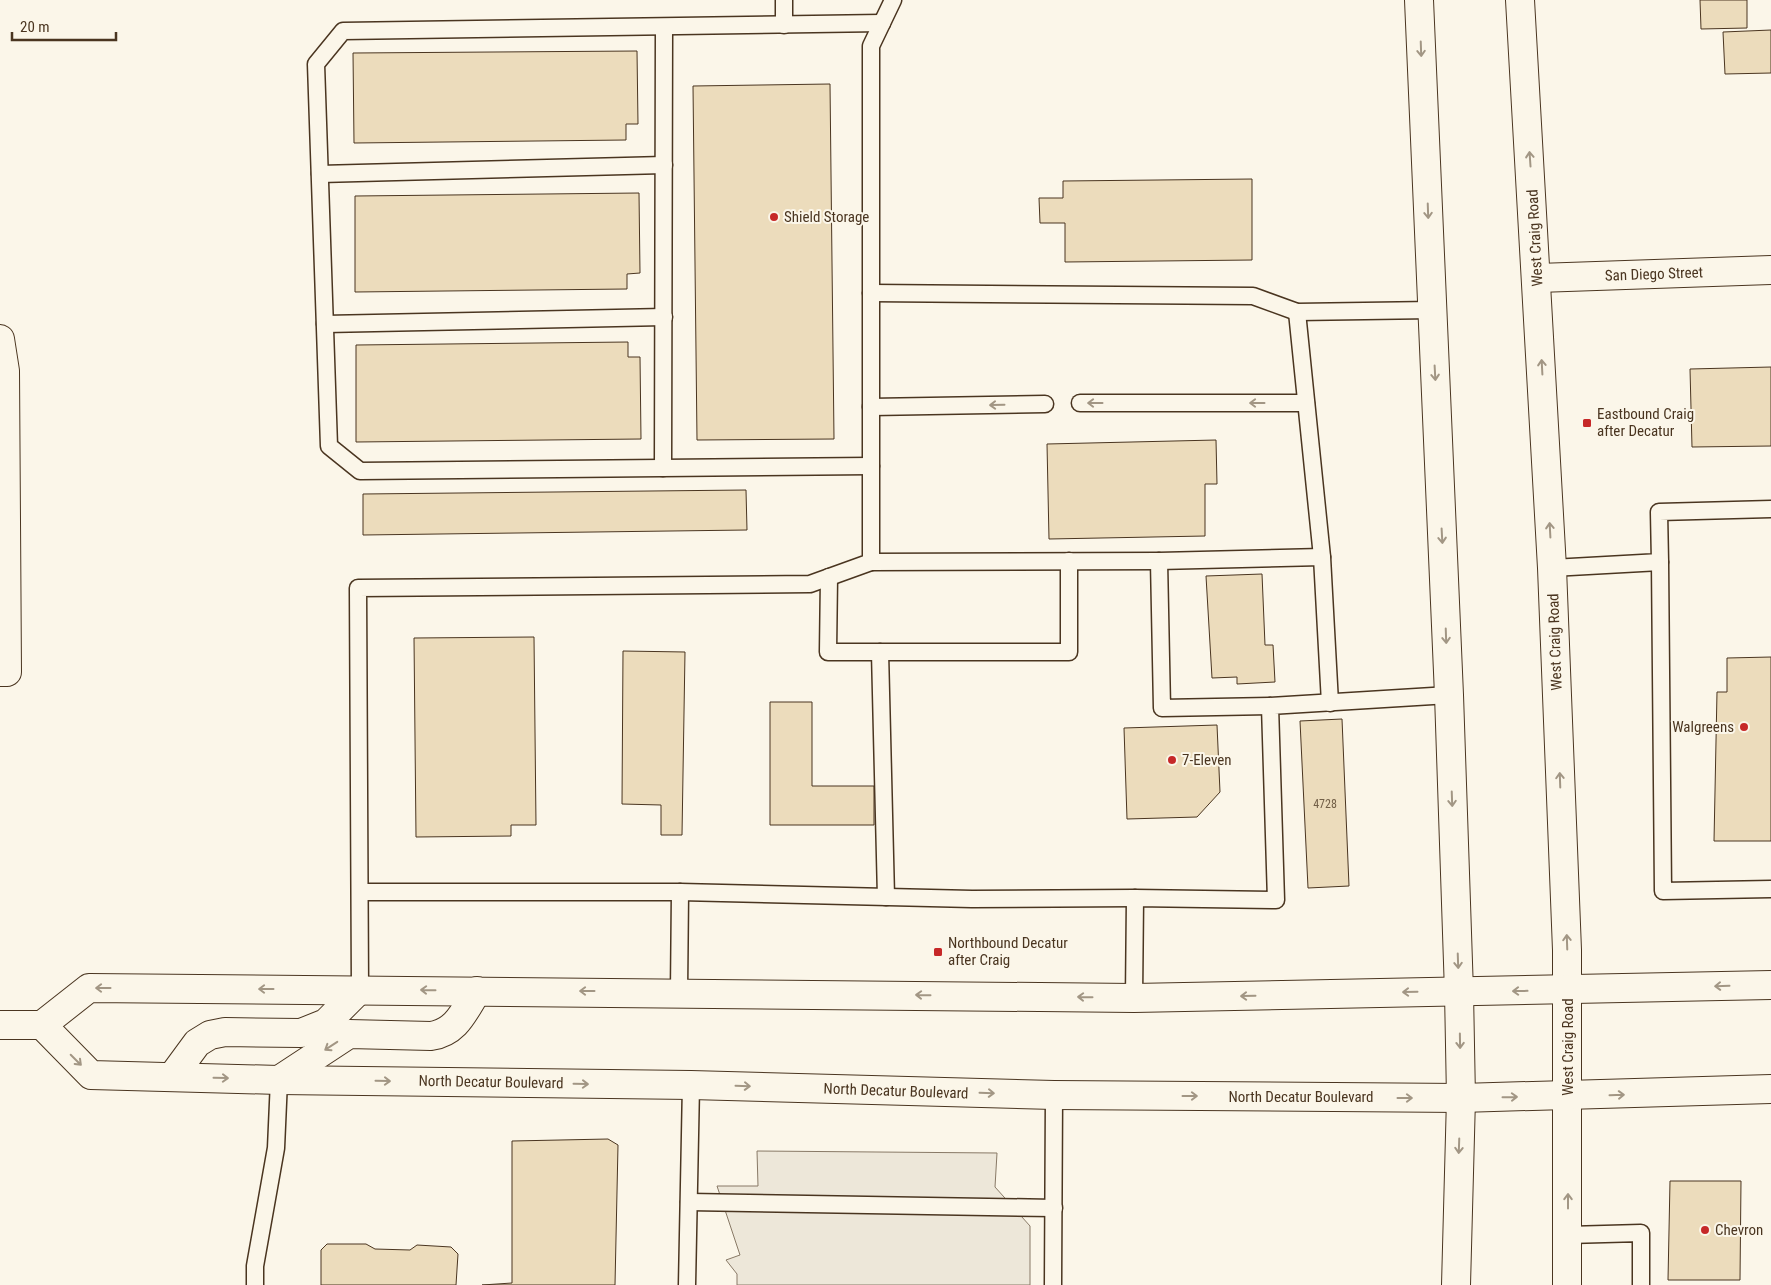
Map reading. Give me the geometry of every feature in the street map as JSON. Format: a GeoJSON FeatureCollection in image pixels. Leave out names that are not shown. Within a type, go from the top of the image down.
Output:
{"type":"FeatureCollection","features":[{"type":"Feature","properties":{"kind":"main road"},"geometry":{"type":"LineString","coordinates":[[1419,0],[1449,695],[1459,992],[1461,1098],[1456,1285]]}},
{"type":"Feature","properties":{"kind":"main road","name":"West Craig Road"},"geometry":{"type":"LineString","coordinates":[[1520,0],[1538,278],[1552,568],[1568,991],[1567,1285]]}},
{"type":"Feature","properties":{"kind":"main road","name":"San Diego Street"},"geometry":{"type":"LineString","coordinates":[[1538,278],[1771,270]]}},
{"type":"Feature","properties":{"kind":"main road"},"geometry":{"type":"LineString","coordinates":[[0,339],[5,372],[4,672]]}},
{"type":"Feature","properties":{"kind":"main road"},"geometry":{"type":"LineString","coordinates":[[0,1025],[42,1025],[90,988],[679,992],[1134,998],[1568,991],[1771,985]]}},
{"type":"Feature","properties":{"kind":"main road"},"geometry":{"type":"LineString","coordinates":[[172,1077],[197,1043],[210,1035],[225,1032],[301,1033],[326,1023],[360,989]]}},
{"type":"Feature","properties":{"kind":"main road"},"geometry":{"type":"LineString","coordinates":[[279,1080],[349,1034],[431,1036],[444,1034],[454,1026],[477,991]]}},
{"type":"Feature","properties":{"kind":"main road","name":"North Decatur Boulevard"},"geometry":{"type":"LineString","coordinates":[[42,1025],[91,1075],[279,1080],[690,1085],[1054,1095],[1461,1098],[1771,1089]]}},
{"type":"Feature","properties":{"kind":"lane"},"geometry":{"type":"LineString","coordinates":[[784,0],[784,25]]}},
{"type":"Feature","properties":{"kind":"lane"},"geometry":{"type":"LineString","coordinates":[[871,562],[871,46],[893,0]]}},
{"type":"Feature","properties":{"kind":"lane"},"geometry":{"type":"LineString","coordinates":[[871,466],[360,471],[329,446],[316,64],[342,31],[882,23]]}},
{"type":"Feature","properties":{"kind":"lane"},"geometry":{"type":"LineString","coordinates":[[663,468],[664,27]]}},
{"type":"Feature","properties":{"kind":"lane"},"geometry":{"type":"LineString","coordinates":[[320,174],[664,165]]}},
{"type":"Feature","properties":{"kind":"lane"},"geometry":{"type":"LineString","coordinates":[[871,293],[1253,296],[1297,312],[1432,310]]}},
{"type":"Feature","properties":{"kind":"lane"},"geometry":{"type":"LineString","coordinates":[[1297,312],[1322,557],[1330,703]]}},
{"type":"Feature","properties":{"kind":"lane"},"geometry":{"type":"LineString","coordinates":[[325,324],[664,317]]}},
{"type":"Feature","properties":{"kind":"lane"},"geometry":{"type":"LineString","coordinates":[[1080,403],[1306,403]]}},
{"type":"Feature","properties":{"kind":"lane"},"geometry":{"type":"LineString","coordinates":[[871,407],[1046,404]]}},
{"type":"Feature","properties":{"kind":"lane"},"geometry":{"type":"LineString","coordinates":[[1771,509],[1659,512],[1663,891],[1771,889]]}},
{"type":"Feature","properties":{"kind":"lane"},"geometry":{"type":"LineString","coordinates":[[360,989],[358,588],[810,584],[871,562],[1159,561],[1322,557]]}},
{"type":"Feature","properties":{"kind":"lane"},"geometry":{"type":"LineString","coordinates":[[829,577],[828,652],[1069,652],[1069,561]]}},
{"type":"Feature","properties":{"kind":"lane"},"geometry":{"type":"LineString","coordinates":[[1159,561],[1162,708],[1270,706],[1449,695]]}},
{"type":"Feature","properties":{"kind":"lane"},"geometry":{"type":"LineString","coordinates":[[1552,568],[1660,562]]}},
{"type":"Feature","properties":{"kind":"lane"},"geometry":{"type":"LineString","coordinates":[[880,652],[886,897]]}},
{"type":"Feature","properties":{"kind":"lane"},"geometry":{"type":"LineString","coordinates":[[360,892],[680,892],[886,897],[1276,900],[1270,706]]}},
{"type":"Feature","properties":{"kind":"lane"},"geometry":{"type":"LineString","coordinates":[[679,992],[680,892]]}},
{"type":"Feature","properties":{"kind":"lane"},"geometry":{"type":"LineString","coordinates":[[1134,998],[1135,898]]}},
{"type":"Feature","properties":{"kind":"lane"},"geometry":{"type":"LineString","coordinates":[[255,1285],[255,1266],[276,1148],[279,1080]]}},
{"type":"Feature","properties":{"kind":"lane"},"geometry":{"type":"LineString","coordinates":[[687,1285],[690,1085]]}},
{"type":"Feature","properties":{"kind":"lane"},"geometry":{"type":"LineString","coordinates":[[1053,1285],[1054,1095]]}},
{"type":"Feature","properties":{"kind":"lane"},"geometry":{"type":"LineString","coordinates":[[689,1202],[1054,1208]]}},
{"type":"Feature","properties":{"kind":"lane"},"geometry":{"type":"LineString","coordinates":[[1568,1236],[1641,1233],[1641,1285]]}},
{"type":"Feature","properties":{"kind":"shaded area"},"geometry":{"type":"Polygon","coordinates":[[[757,1151],[997,1153],[995,1187],[1030,1226],[1030,1285],[737,1285],[737,1274],[726,1260],[740,1255],[717,1186],[758,1186],[757,1151]]]}},
{"type":"Feature","properties":{"kind":"building"},"geometry":{"type":"Polygon","coordinates":[[[1700,0],[1747,0],[1747,28],[1701,29],[1700,0]]]}},
{"type":"Feature","properties":{"kind":"building"},"geometry":{"type":"Polygon","coordinates":[[[1771,30],[1771,73],[1725,74],[1723,32],[1771,30]]]}},
{"type":"Feature","properties":{"kind":"building"},"geometry":{"type":"Polygon","coordinates":[[[637,51],[638,124],[626,124],[626,140],[354,143],[353,53],[637,51]]]}},
{"type":"Feature","properties":{"kind":"building"},"geometry":{"type":"Polygon","coordinates":[[[830,84],[834,439],[697,440],[693,86],[830,84]]]}},
{"type":"Feature","properties":{"kind":"building"},"geometry":{"type":"Polygon","coordinates":[[[1252,179],[1252,260],[1065,262],[1065,223],[1040,223],[1039,198],[1063,198],[1063,181],[1252,179]]]}},
{"type":"Feature","properties":{"kind":"building"},"geometry":{"type":"Polygon","coordinates":[[[639,193],[640,273],[627,274],[627,289],[355,292],[355,196],[639,193]]]}},
{"type":"Feature","properties":{"kind":"building"},"geometry":{"type":"Polygon","coordinates":[[[628,342],[628,357],[640,357],[641,439],[356,442],[356,345],[628,342]]]}},
{"type":"Feature","properties":{"kind":"building"},"geometry":{"type":"Polygon","coordinates":[[[1771,367],[1771,446],[1692,447],[1690,369],[1771,367]]]}},
{"type":"Feature","properties":{"kind":"building"},"geometry":{"type":"Polygon","coordinates":[[[1216,440],[1217,484],[1205,484],[1205,536],[1049,539],[1047,444],[1216,440]]]}},
{"type":"Feature","properties":{"kind":"building"},"geometry":{"type":"Polygon","coordinates":[[[746,490],[747,530],[363,535],[363,494],[746,490]]]}},
{"type":"Feature","properties":{"kind":"building"},"geometry":{"type":"Polygon","coordinates":[[[1262,574],[1265,645],[1273,645],[1275,682],[1237,684],[1237,677],[1212,678],[1206,576],[1262,574]]]}},
{"type":"Feature","properties":{"kind":"building"},"geometry":{"type":"Polygon","coordinates":[[[534,637],[536,825],[511,825],[511,836],[416,837],[414,638],[534,637]]]}},
{"type":"Feature","properties":{"kind":"building"},"geometry":{"type":"Polygon","coordinates":[[[623,651],[685,652],[682,835],[661,835],[661,805],[622,804],[623,651]]]}},
{"type":"Feature","properties":{"kind":"building","name":"Walgreens"},"geometry":{"type":"Polygon","coordinates":[[[1771,657],[1771,841],[1714,841],[1717,692],[1727,692],[1727,658],[1771,657]]]}},
{"type":"Feature","properties":{"kind":"building"},"geometry":{"type":"Polygon","coordinates":[[[770,702],[812,702],[812,786],[874,786],[874,825],[770,825],[770,702]]]}},
{"type":"Feature","properties":{"kind":"building"},"geometry":{"type":"Polygon","coordinates":[[[1342,719],[1349,886],[1308,888],[1300,721],[1342,719]]]}},
{"type":"Feature","properties":{"kind":"building","name":"7-Eleven"},"geometry":{"type":"Polygon","coordinates":[[[1217,725],[1220,792],[1197,817],[1127,819],[1124,728],[1217,725]]]}},
{"type":"Feature","properties":{"kind":"building"},"geometry":{"type":"Polygon","coordinates":[[[608,1139],[618,1145],[615,1285],[482,1285],[512,1283],[512,1141],[608,1139]]]}},
{"type":"Feature","properties":{"kind":"building","name":"Chevron"},"geometry":{"type":"Polygon","coordinates":[[[1670,1181],[1741,1181],[1740,1280],[1668,1280],[1670,1181]]]}},
{"type":"Feature","properties":{"kind":"building"},"geometry":{"type":"Polygon","coordinates":[[[327,1244],[366,1244],[375,1249],[410,1250],[417,1245],[451,1247],[458,1254],[456,1285],[321,1285],[321,1250],[327,1244]]]}},
{"type":"Feature","properties":{"kind":"place","name":"Shield Storage"},"geometry":{"type":"Point","coordinates":[774,217]}},
{"type":"Feature","properties":{"kind":"place","name":"Eastbound Craig after Decatur"},"geometry":{"type":"Point","coordinates":[1587,423]}},
{"type":"Feature","properties":{"kind":"place","name":"Walgreens"},"geometry":{"type":"Point","coordinates":[1744,727]}},
{"type":"Feature","properties":{"kind":"place","name":"7-Eleven"},"geometry":{"type":"Point","coordinates":[1172,760]}},
{"type":"Feature","properties":{"kind":"place","name":"Northbound Decatur after Craig"},"geometry":{"type":"Point","coordinates":[938,952]}},
{"type":"Feature","properties":{"kind":"place","name":"Chevron"},"geometry":{"type":"Point","coordinates":[1705,1230]}}]}
